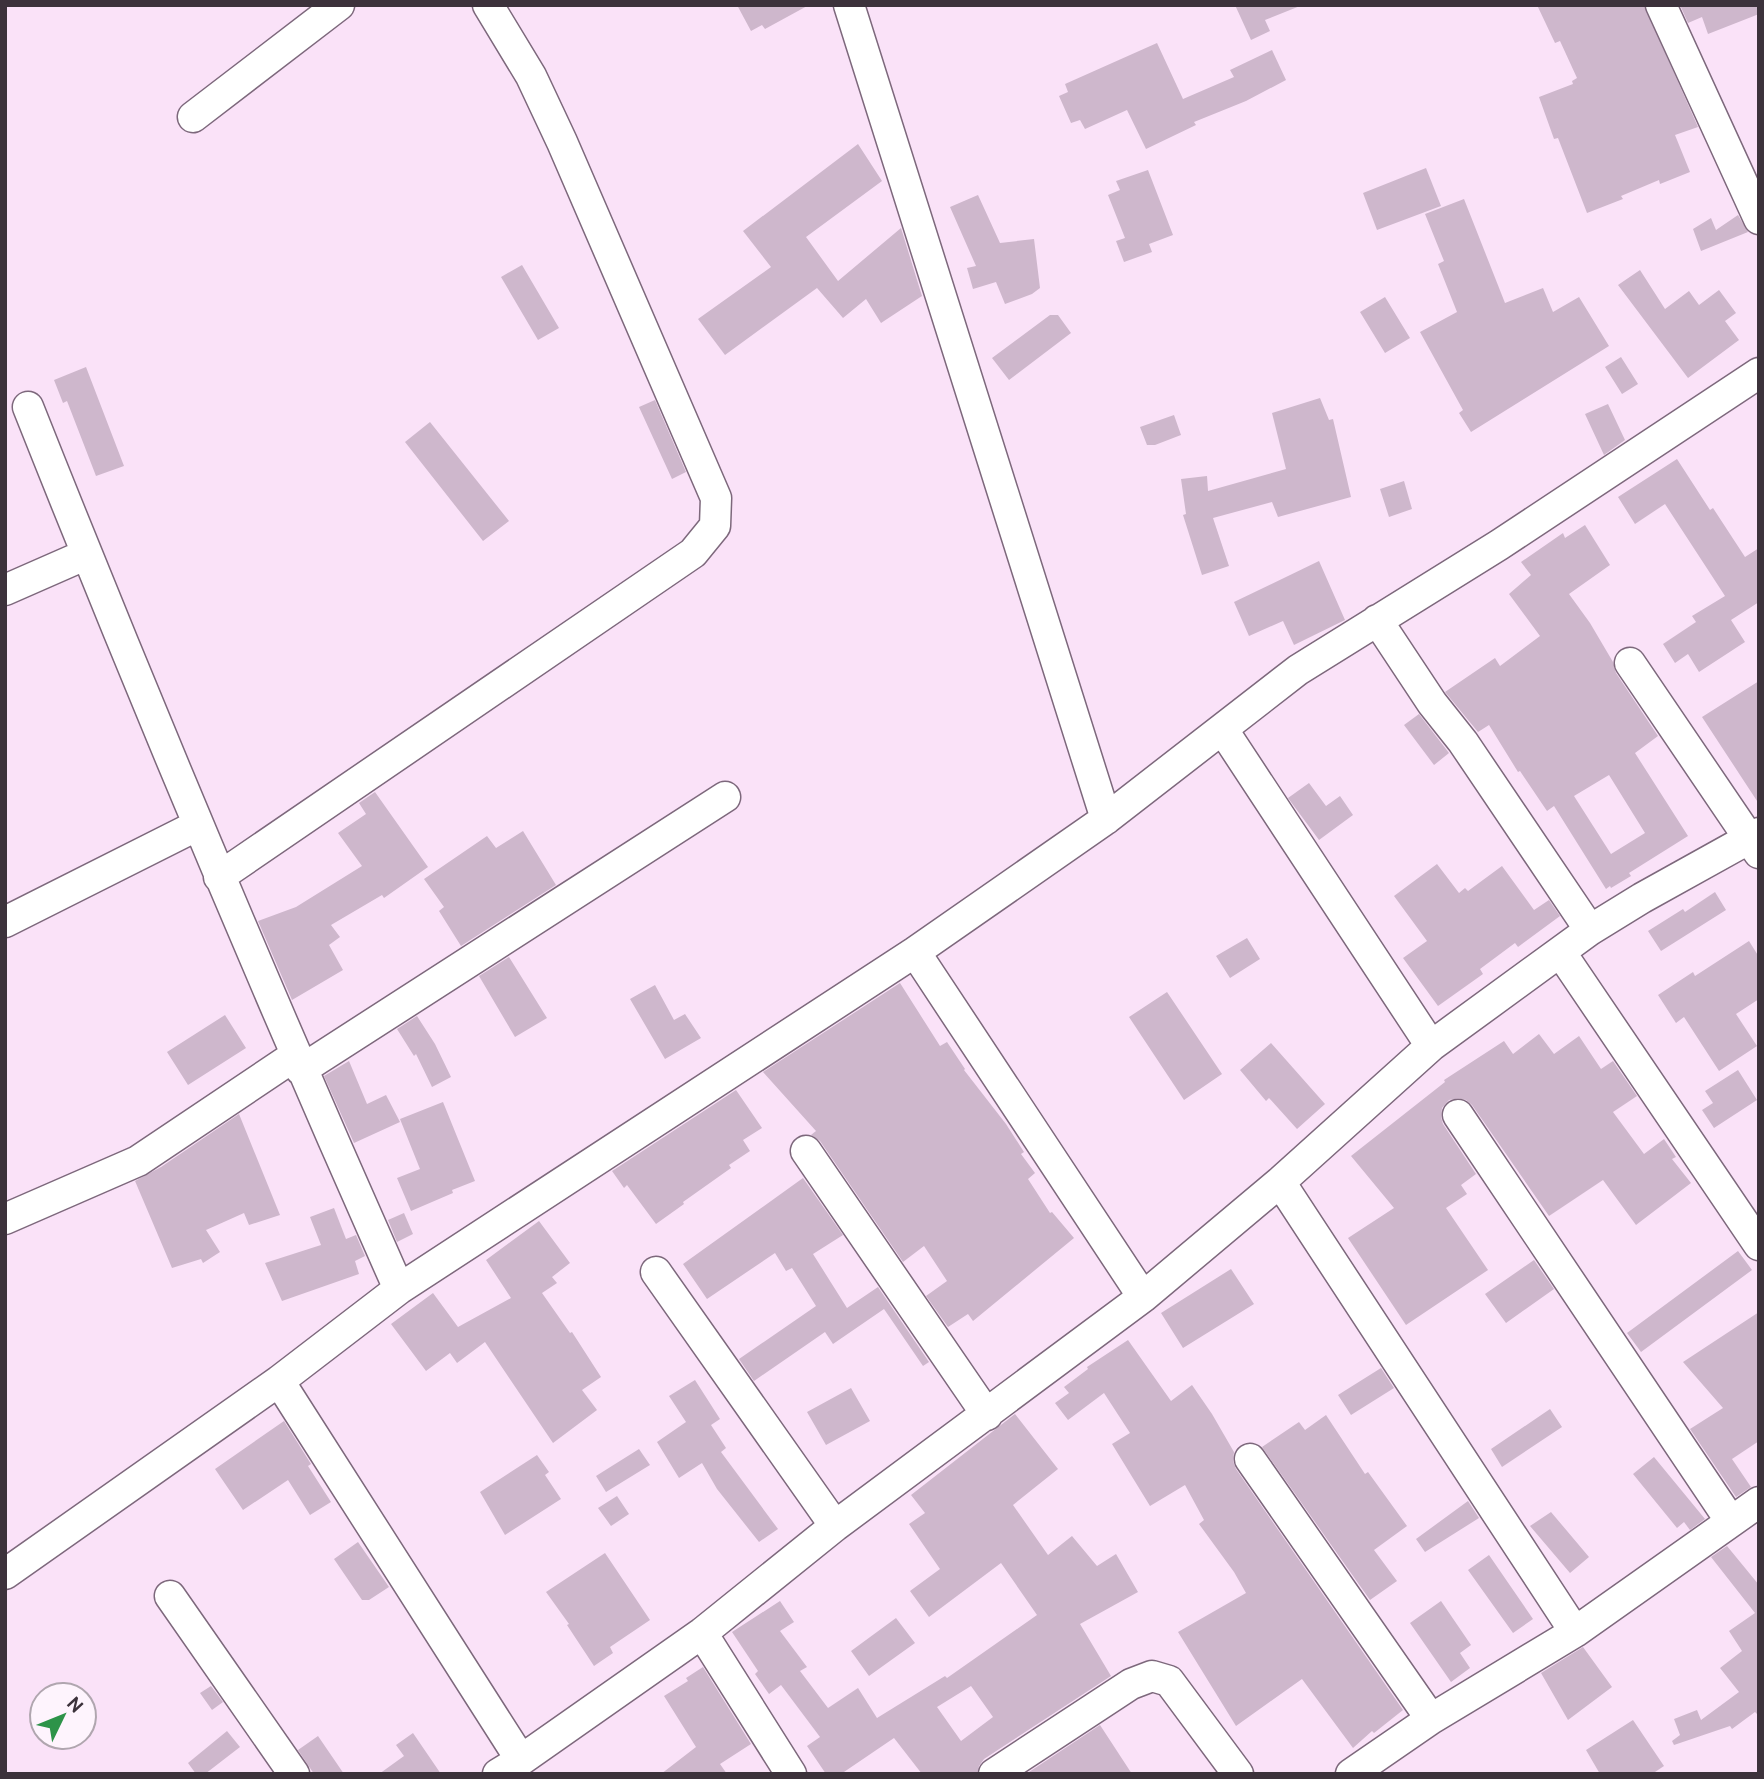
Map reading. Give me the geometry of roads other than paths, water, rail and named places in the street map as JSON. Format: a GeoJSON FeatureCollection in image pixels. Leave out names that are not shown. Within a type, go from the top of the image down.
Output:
{"type":"FeatureCollection","features":[{"type":"Feature","properties":{"kind":"street"},"geometry":{"type":"LineString","coordinates":[[193,117],[339,5]]}},
{"type":"Feature","properties":{"kind":"street"},"geometry":{"type":"LineString","coordinates":[[219,877],[693,553],[715,526],[716,498],[562,142],[531,76],[488,5]]}},
{"type":"Feature","properties":{"kind":"street"},"geometry":{"type":"LineString","coordinates":[[849,5],[1106,819]]}},
{"type":"Feature","properties":{"kind":"street"},"geometry":{"type":"LineString","coordinates":[[1661,5],[1759,219]]}},
{"type":"Feature","properties":{"kind":"street"},"geometry":{"type":"LineString","coordinates":[[5,1574],[279,1381],[399,1289],[915,952],[1106,819],[1298,670],[1499,545],[1759,373]]}},
{"type":"Feature","properties":{"kind":"street"},"geometry":{"type":"LineString","coordinates":[[28,407],[219,877],[399,1289]]}},
{"type":"Feature","properties":{"kind":"street"},"geometry":{"type":"LineString","coordinates":[[5,590],[87,554]]}},
{"type":"Feature","properties":{"kind":"street"},"geometry":{"type":"LineString","coordinates":[[1377,620],[1590,930]]}},
{"type":"Feature","properties":{"kind":"street"},"geometry":{"type":"LineString","coordinates":[[279,1381],[509,1767],[702,1633],[835,1526],[988,1415],[1143,1297],[1280,1182],[1431,1046],[1590,930],[1642,898],[1756,842],[1630,663]]}},
{"type":"Feature","properties":{"kind":"street"},"geometry":{"type":"LineString","coordinates":[[1223,730],[1431,1046]]}},
{"type":"Feature","properties":{"kind":"street"},"geometry":{"type":"LineString","coordinates":[[5,1219],[138,1161],[725,797]]}},
{"type":"Feature","properties":{"kind":"street"},"geometry":{"type":"LineString","coordinates":[[5,922],[198,825]]}},
{"type":"Feature","properties":{"kind":"street"},"geometry":{"type":"LineString","coordinates":[[915,952],[1143,1297]]}},
{"type":"Feature","properties":{"kind":"street"},"geometry":{"type":"LineString","coordinates":[[1561,953],[1759,1245]]}},
{"type":"Feature","properties":{"kind":"street"},"geometry":{"type":"LineString","coordinates":[[1458,1115],[1730,1520]]}},
{"type":"Feature","properties":{"kind":"street"},"geometry":{"type":"LineString","coordinates":[[806,1151],[988,1415]]}},
{"type":"Feature","properties":{"kind":"street"},"geometry":{"type":"LineString","coordinates":[[1280,1182],[1575,1632]]}},
{"type":"Feature","properties":{"kind":"street"},"geometry":{"type":"LineString","coordinates":[[656,1272],[835,1526]]}},
{"type":"Feature","properties":{"kind":"street"},"geometry":{"type":"LineString","coordinates":[[1251,1459],[1431,1719]]}},
{"type":"Feature","properties":{"kind":"street"},"geometry":{"type":"LineString","coordinates":[[1351,1774],[1431,1719],[1575,1632],[1759,1502]]}},
{"type":"Feature","properties":{"kind":"street"},"geometry":{"type":"LineString","coordinates":[[170,1596],[294,1774]]}},
{"type":"Feature","properties":{"kind":"street"},"geometry":{"type":"LineString","coordinates":[[702,1633],[791,1774]]}},
{"type":"Feature","properties":{"kind":"street"},"geometry":{"type":"LineString","coordinates":[[995,1774],[1131,1684],[1152,1676],[1169,1681],[1238,1774]]}}]}
